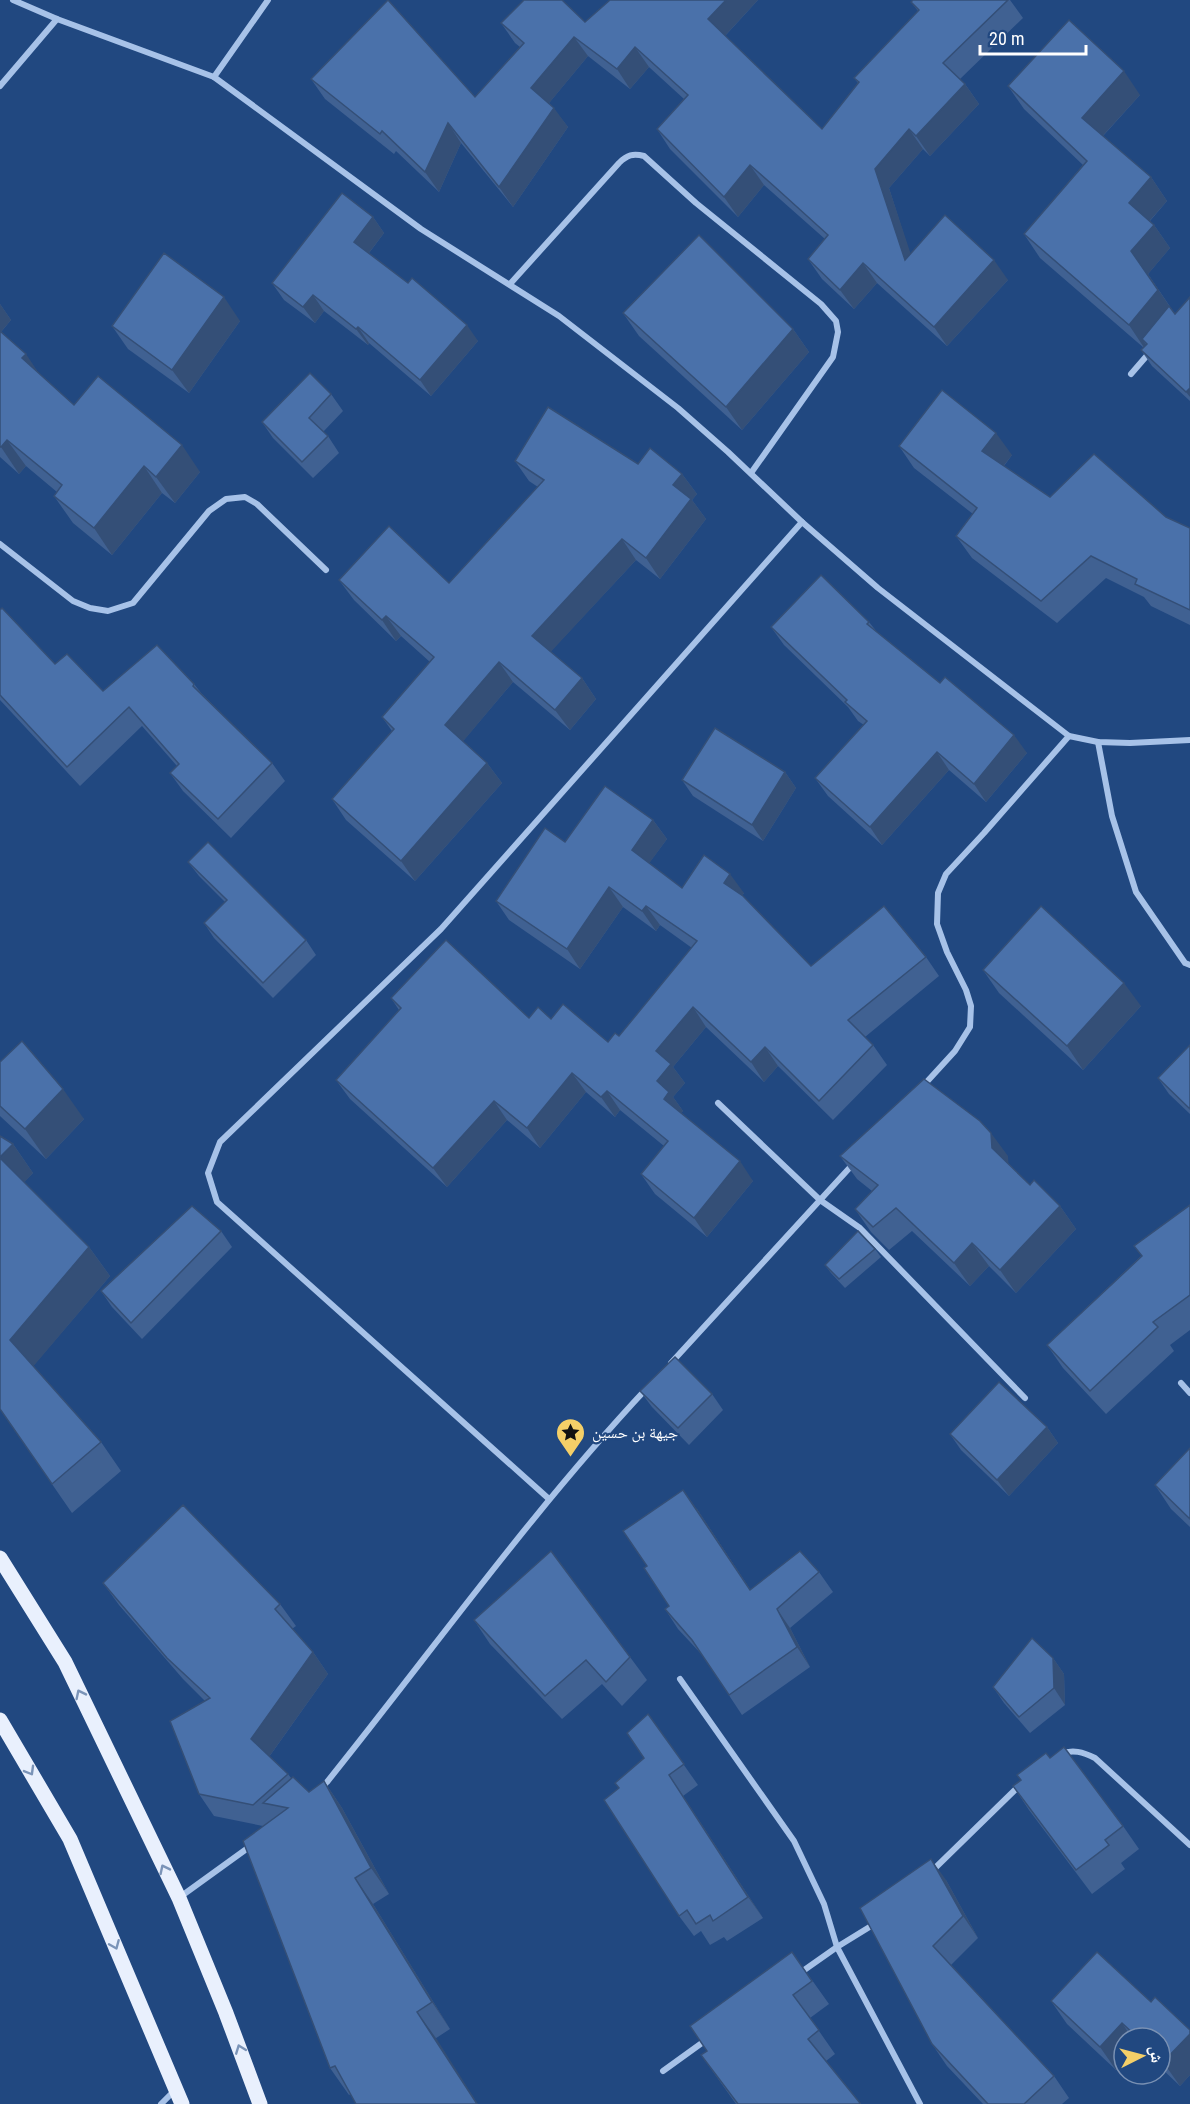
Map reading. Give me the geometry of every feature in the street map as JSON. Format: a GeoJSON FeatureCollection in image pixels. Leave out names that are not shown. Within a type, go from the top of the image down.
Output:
{"type":"FeatureCollection","features":[{"type":"Feature","properties":{"kind":"main road"},"geometry":{"type":"LineString","coordinates":[[0,1558],[65,1662],[178,1898],[226,2013],[260,2104]]}},
{"type":"Feature","properties":{"kind":"main road"},"geometry":{"type":"LineString","coordinates":[[0,1720],[70,1839],[182,2104]]}},
{"type":"Feature","properties":{"kind":"street"},"geometry":{"type":"LineString","coordinates":[[13,0],[57,19],[214,77],[421,230],[559,316],[678,408],[878,588],[1069,736],[1098,742],[1190,740]]}},
{"type":"Feature","properties":{"kind":"street"},"geometry":{"type":"LineString","coordinates":[[214,77],[268,0]]}},
{"type":"Feature","properties":{"kind":"street"},"geometry":{"type":"LineString","coordinates":[[0,86],[57,19]]}},
{"type":"Feature","properties":{"kind":"street"},"geometry":{"type":"LineString","coordinates":[[510,284],[627,155],[644,156],[696,203],[821,304],[836,321],[838,332],[833,357],[751,473]]}},
{"type":"Feature","properties":{"kind":"street"},"geometry":{"type":"LineString","coordinates":[[1131,374],[1153,347]]}},
{"type":"Feature","properties":{"kind":"street"},"geometry":{"type":"LineString","coordinates":[[0,544],[74,601],[108,612],[133,603],[208,511],[226,499],[245,497],[257,504],[326,570]]}},
{"type":"Feature","properties":{"kind":"street"},"geometry":{"type":"LineString","coordinates":[[549,1499],[217,1202],[208,1173],[220,1142],[441,929],[802,522]]}},
{"type":"Feature","properties":{"kind":"street"},"geometry":{"type":"LineString","coordinates":[[920,1090],[955,1051],[970,1027],[971,1006],[937,924],[938,894],[946,874],[1069,736]]}},
{"type":"Feature","properties":{"kind":"street"},"geometry":{"type":"LineString","coordinates":[[1098,742],[1112,816],[1136,892],[1185,963],[1190,965]]}},
{"type":"Feature","properties":{"kind":"street"},"geometry":{"type":"LineString","coordinates":[[718,1103],[820,1200],[860,1228],[1025,1398]]}},
{"type":"Feature","properties":{"kind":"street"},"geometry":{"type":"LineString","coordinates":[[664,1370],[858,1159]]}},
{"type":"Feature","properties":{"kind":"street"},"geometry":{"type":"LineString","coordinates":[[312,1796],[327,1782],[391,1702],[483,1580],[549,1499],[656,1378]]}},
{"type":"Feature","properties":{"kind":"street"},"geometry":{"type":"LineString","coordinates":[[1181,1383],[1190,1393]]}},
{"type":"Feature","properties":{"kind":"street"},"geometry":{"type":"LineString","coordinates":[[680,1679],[794,1841],[824,1904],[837,1947],[920,2104]]}},
{"type":"Feature","properties":{"kind":"street"},"geometry":{"type":"LineString","coordinates":[[1058,1755],[1068,1751],[1083,1752],[1095,1758],[1190,1845]]}},
{"type":"Feature","properties":{"kind":"street"},"geometry":{"type":"LineString","coordinates":[[929,1873],[1021,1785]]}},
{"type":"Feature","properties":{"kind":"street"},"geometry":{"type":"LineString","coordinates":[[178,1898],[262,1838]]}},
{"type":"Feature","properties":{"kind":"street"},"geometry":{"type":"LineString","coordinates":[[798,1975],[837,1947],[879,1922]]}},
{"type":"Feature","properties":{"kind":"street"},"geometry":{"type":"LineString","coordinates":[[663,2071],[711,2037]]}},
{"type":"Feature","properties":{"kind":"street"},"geometry":{"type":"LineString","coordinates":[[161,2104],[177,2088]]}},
{"type":"Feature","properties":{"kind":"building"},"geometry":{"type":"Polygon","coordinates":[[[388,0],[475,97],[524,43],[501,23],[524,0],[562,0],[585,22],[610,0],[726,0],[708,19],[822,129],[859,82],[854,78],[919,10],[911,2],[913,0],[1008,0],[943,63],[965,84],[916,136],[909,129],[875,169],[905,260],[945,215],[994,260],[934,327],[863,263],[840,290],[808,259],[828,235],[750,165],[724,197],[657,129],[688,95],[635,47],[617,69],[574,37],[531,88],[554,108],[499,187],[448,123],[425,172],[382,131],[380,134],[311,79],[388,0]]]}},
{"type":"Feature","properties":{"kind":"building"},"geometry":{"type":"Polygon","coordinates":[[[1069,20],[1124,71],[1082,118],[1151,177],[1129,203],[1154,225],[1131,251],[1158,290],[1129,325],[1024,234],[1087,161],[1008,86],[1069,20]]]}},
{"type":"Feature","properties":{"kind":"building"},"geometry":{"type":"Polygon","coordinates":[[[342,193],[373,217],[354,242],[408,283],[412,278],[467,325],[420,380],[358,327],[356,329],[313,295],[303,307],[272,283],[342,193]]]}},
{"type":"Feature","properties":{"kind":"building"},"geometry":{"type":"Polygon","coordinates":[[[699,235],[793,329],[726,407],[623,313],[699,235]]]}},
{"type":"Feature","properties":{"kind":"building"},"geometry":{"type":"Polygon","coordinates":[[[164,253],[224,297],[172,370],[112,326],[164,253]]]}},
{"type":"Feature","properties":{"kind":"building"},"geometry":{"type":"Polygon","coordinates":[[[1190,297],[1190,388],[1186,392],[1141,350],[1147,344],[1142,339],[1169,306],[1175,314],[1190,297]]]}},
{"type":"Feature","properties":{"kind":"building"},"geometry":{"type":"Polygon","coordinates":[[[0,331],[26,354],[22,358],[74,405],[98,376],[182,445],[156,477],[144,466],[94,528],[54,496],[62,485],[7,440],[0,447],[0,331]]]}},
{"type":"Feature","properties":{"kind":"building"},"geometry":{"type":"Polygon","coordinates":[[[310,373],[331,394],[309,418],[328,436],[302,462],[262,422],[310,373]]]}},
{"type":"Feature","properties":{"kind":"building"},"geometry":{"type":"Polygon","coordinates":[[[942,390],[996,433],[982,451],[1050,497],[1094,454],[1166,517],[1190,528],[1190,610],[1135,584],[1137,579],[1091,556],[1041,601],[956,536],[977,508],[899,446],[942,390]]]}},
{"type":"Feature","properties":{"kind":"building"},"geometry":{"type":"Polygon","coordinates":[[[548,407],[638,464],[650,448],[682,474],[673,485],[691,499],[646,558],[622,539],[532,636],[582,678],[555,710],[499,662],[445,725],[487,763],[401,861],[332,799],[394,729],[382,717],[434,657],[386,616],[382,620],[339,580],[389,526],[449,583],[544,480],[515,461],[548,407]]]}},
{"type":"Feature","properties":{"kind":"building"},"geometry":{"type":"Polygon","coordinates":[[[821,575],[869,622],[867,624],[940,683],[945,677],[1014,735],[974,784],[937,752],[870,827],[815,778],[867,721],[845,702],[847,700],[771,627],[821,575]]]}},
{"type":"Feature","properties":{"kind":"building"},"geometry":{"type":"Polygon","coordinates":[[[2,608],[55,664],[67,654],[103,691],[157,645],[194,684],[193,686],[272,763],[218,819],[170,773],[179,764],[129,707],[67,767],[0,695],[0,610],[2,608]]]}},
{"type":"Feature","properties":{"kind":"building"},"geometry":{"type":"Polygon","coordinates":[[[715,728],[785,772],[752,825],[682,780],[715,728]]]}},
{"type":"Feature","properties":{"kind":"building"},"geometry":{"type":"Polygon","coordinates":[[[605,786],[653,820],[632,850],[682,888],[704,855],[730,874],[724,883],[743,896],[811,966],[884,906],[926,957],[848,1020],[873,1045],[819,1101],[765,1047],[751,1062],[693,1007],[656,1051],[671,1064],[657,1081],[669,1092],[664,1099],[740,1161],[694,1218],[641,1174],[668,1141],[607,1091],[601,1097],[572,1073],[527,1128],[494,1101],[433,1168],[336,1080],[401,1008],[391,998],[446,940],[529,1018],[538,1007],[551,1019],[563,1004],[608,1042],[615,1033],[619,1036],[697,941],[646,906],[642,911],[609,887],[567,949],[496,901],[545,828],[565,842],[605,786]]]}},
{"type":"Feature","properties":{"kind":"building"},"geometry":{"type":"Polygon","coordinates":[[[208,842],[306,940],[263,983],[204,923],[227,900],[188,862],[208,842]]]}},
{"type":"Feature","properties":{"kind":"building"},"geometry":{"type":"Polygon","coordinates":[[[1041,906],[1124,983],[1067,1046],[983,970],[1041,906]]]}},
{"type":"Feature","properties":{"kind":"building"},"geometry":{"type":"Polygon","coordinates":[[[22,1041],[63,1089],[25,1129],[0,1106],[0,1062],[22,1041]]]}},
{"type":"Feature","properties":{"kind":"building"},"geometry":{"type":"Polygon","coordinates":[[[1190,1045],[1190,1109],[1158,1078],[1190,1045]]]}},
{"type":"Feature","properties":{"kind":"building"},"geometry":{"type":"Polygon","coordinates":[[[924,1079],[980,1121],[991,1133],[992,1148],[1030,1185],[1034,1180],[1060,1206],[1000,1270],[972,1243],[954,1263],[896,1208],[873,1227],[855,1209],[878,1185],[840,1156],[924,1079]]]}},
{"type":"Feature","properties":{"kind":"building"},"geometry":{"type":"Polygon","coordinates":[[[0,1136],[13,1144],[0,1157],[0,1136]]]}},
{"type":"Feature","properties":{"kind":"building"},"geometry":{"type":"Polygon","coordinates":[[[0,1158],[89,1247],[10,1340],[101,1442],[52,1484],[0,1409],[0,1158]]]}},
{"type":"Feature","properties":{"kind":"building"},"geometry":{"type":"Polygon","coordinates":[[[1190,1205],[1190,1295],[1153,1322],[1158,1327],[1090,1391],[1047,1345],[1142,1256],[1134,1246],[1190,1205]]]}},
{"type":"Feature","properties":{"kind":"building"},"geometry":{"type":"Polygon","coordinates":[[[192,1206],[221,1231],[131,1323],[101,1291],[192,1206]]]}},
{"type":"Feature","properties":{"kind":"building"},"geometry":{"type":"Polygon","coordinates":[[[858,1231],[875,1249],[839,1279],[825,1265],[858,1231]]]}},
{"type":"Feature","properties":{"kind":"building"},"geometry":{"type":"Polygon","coordinates":[[[675,1357],[712,1394],[678,1428],[640,1391],[675,1357]]]}},
{"type":"Feature","properties":{"kind":"building"},"geometry":{"type":"Polygon","coordinates":[[[999,1382],[1047,1427],[997,1480],[950,1434],[999,1382]]]}},
{"type":"Feature","properties":{"kind":"building"},"geometry":{"type":"Polygon","coordinates":[[[1190,1448],[1190,1519],[1155,1485],[1190,1448]]]}},
{"type":"Feature","properties":{"kind":"building"},"geometry":{"type":"Polygon","coordinates":[[[683,1490],[750,1590],[800,1551],[819,1572],[777,1609],[797,1647],[729,1695],[692,1640],[665,1609],[669,1606],[644,1568],[647,1566],[623,1531],[683,1490]]]}},
{"type":"Feature","properties":{"kind":"building"},"geometry":{"type":"Polygon","coordinates":[[[183,1505],[280,1604],[275,1609],[313,1652],[251,1739],[288,1774],[253,1805],[199,1794],[170,1721],[210,1698],[167,1658],[103,1583],[183,1505]]]}},
{"type":"Feature","properties":{"kind":"building"},"geometry":{"type":"Polygon","coordinates":[[[551,1551],[630,1657],[606,1682],[586,1660],[545,1696],[474,1620],[551,1551]]]}},
{"type":"Feature","properties":{"kind":"building"},"geometry":{"type":"Polygon","coordinates":[[[1032,1638],[1053,1658],[1054,1688],[1019,1717],[993,1687],[1032,1638]]]}},
{"type":"Feature","properties":{"kind":"building"},"geometry":{"type":"Polygon","coordinates":[[[648,1714],[684,1764],[669,1775],[748,1897],[713,1921],[710,1915],[696,1924],[687,1910],[679,1916],[604,1800],[619,1788],[615,1783],[644,1758],[627,1733],[648,1714]]]}},
{"type":"Feature","properties":{"kind":"building"},"geometry":{"type":"Polygon","coordinates":[[[1064,1747],[1123,1826],[1105,1840],[1109,1845],[1076,1870],[1013,1786],[1021,1780],[1017,1775],[1046,1753],[1050,1758],[1064,1747]]]}},
{"type":"Feature","properties":{"kind":"building"},"geometry":{"type":"Polygon","coordinates":[[[293,1777],[309,1792],[324,1781],[371,1868],[355,1878],[432,2002],[417,2012],[477,2104],[356,2104],[335,2066],[330,2068],[243,1841],[288,1808],[263,1803],[293,1777]]]}},
{"type":"Feature","properties":{"kind":"building"},"geometry":{"type":"Polygon","coordinates":[[[931,1859],[963,1916],[933,1946],[1054,2076],[1024,2104],[988,2104],[932,2044],[860,1908],[931,1859]]]}},
{"type":"Feature","properties":{"kind":"building"},"geometry":{"type":"Polygon","coordinates":[[[792,1952],[812,1981],[793,1995],[819,2030],[808,2039],[859,2104],[738,2104],[701,2055],[707,2051],[690,2026],[792,1952]]]}},
{"type":"Feature","properties":{"kind":"building"},"geometry":{"type":"Polygon","coordinates":[[[1097,1952],[1151,2002],[1155,1997],[1190,2030],[1190,2034],[1172,2053],[1172,2026],[1125,2026],[1122,2023],[1119,2026],[1112,2026],[1112,2034],[1100,2047],[1051,2001],[1097,1952]]]}},
{"type":"Feature","properties":{"kind":"place","name":"جيهة بن حسين"},"geometry":{"type":"Point","coordinates":[571,1458]}}]}
